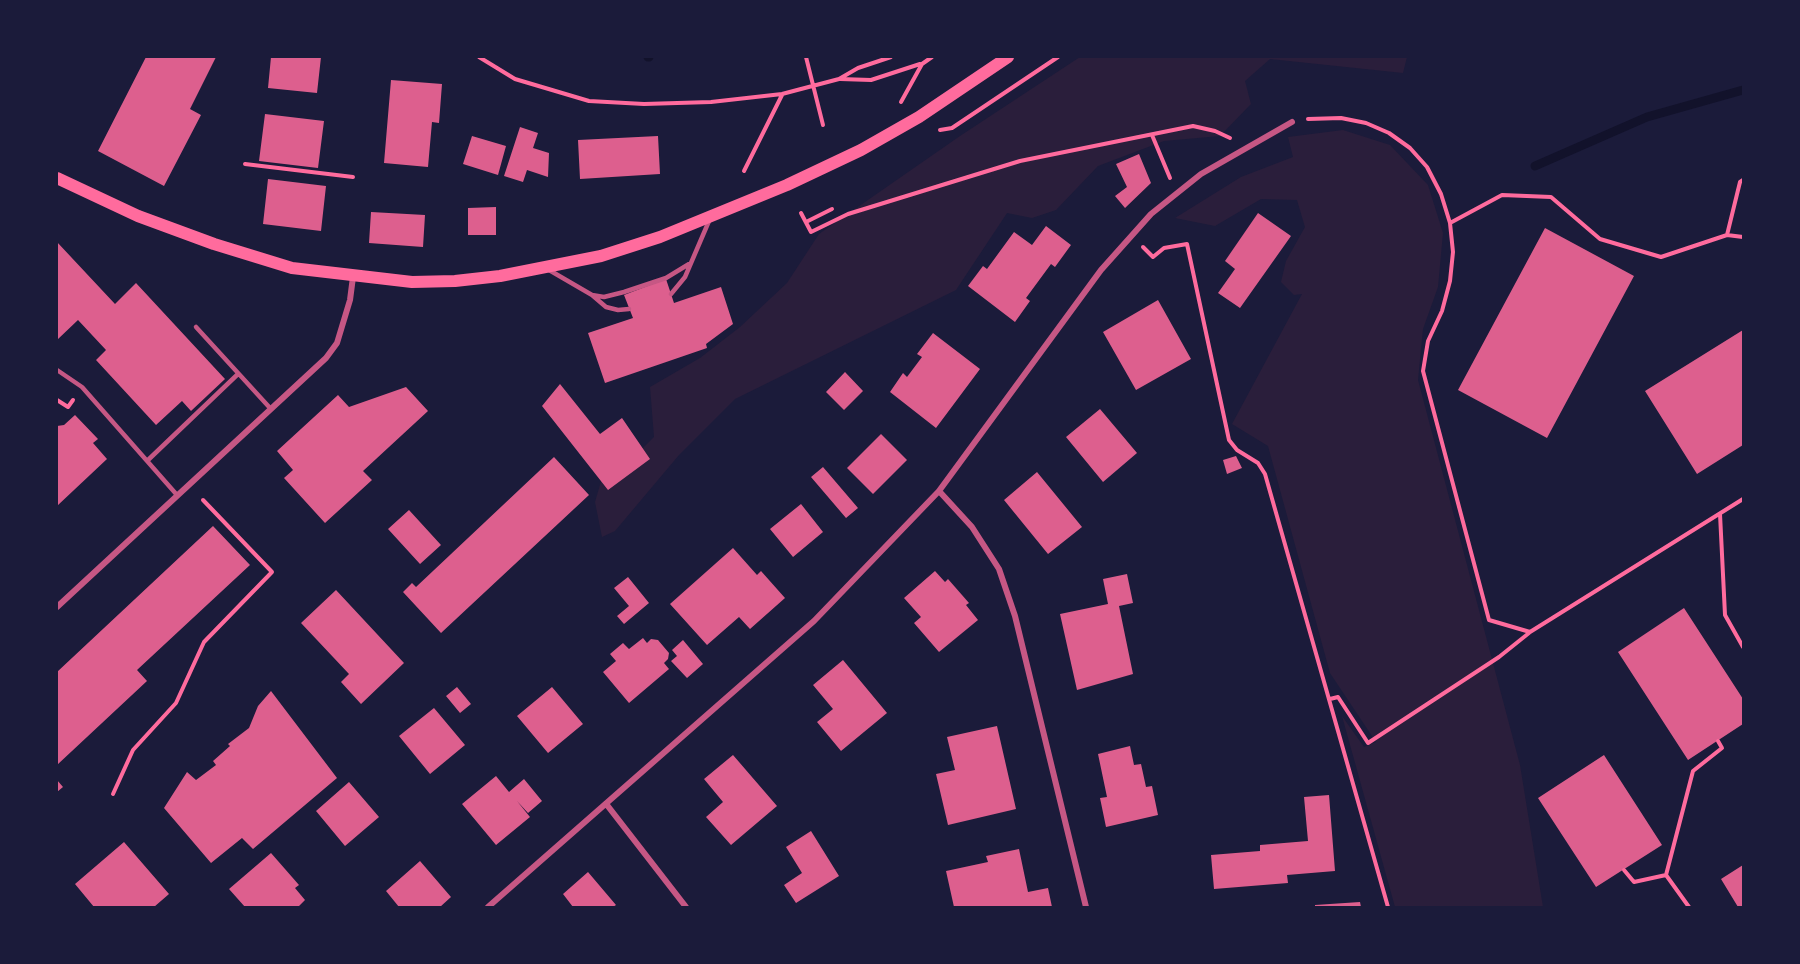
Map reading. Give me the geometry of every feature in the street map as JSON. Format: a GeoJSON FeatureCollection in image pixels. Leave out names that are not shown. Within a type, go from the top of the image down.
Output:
{"type":"FeatureCollection","features":[{"type":"Feature","properties":{"kind":"main road"},"geometry":{"type":"LineString","coordinates":[[57,178],[138,216],[246,255],[292,268],[353,277],[412,282],[455,281],[547,268],[601,256],[710,218],[861,150],[919,117],[1008,57]]}},
{"type":"Feature","properties":{"kind":"street"},"geometry":{"type":"LineString","coordinates":[[488,907],[607,805],[814,621],[939,490],[1101,270],[1130,236],[1178,191],[1201,174],[1292,122]]}},
{"type":"Feature","properties":{"kind":"street"},"geometry":{"type":"LineString","coordinates":[[57,607],[326,358],[336,344],[350,300],[353,277]]}},
{"type":"Feature","properties":{"kind":"street"},"geometry":{"type":"LineString","coordinates":[[939,490],[972,527],[999,569],[1015,616],[1086,907]]}},
{"type":"Feature","properties":{"kind":"street"},"geometry":{"type":"LineString","coordinates":[[607,805],[686,907]]}},
{"type":"Feature","properties":{"kind":"lane"},"geometry":{"type":"LineString","coordinates":[[671,294],[685,278],[710,218]]}},
{"type":"Feature","properties":{"kind":"lane"},"geometry":{"type":"LineString","coordinates":[[592,295],[604,297],[624,292],[666,278],[689,264]]}},
{"type":"Feature","properties":{"kind":"lane"},"geometry":{"type":"LineString","coordinates":[[547,268],[592,295],[606,307],[618,310],[629,309]]}},
{"type":"Feature","properties":{"kind":"lane"},"geometry":{"type":"LineString","coordinates":[[196,327],[270,408]]}},
{"type":"Feature","properties":{"kind":"lane"},"geometry":{"type":"LineString","coordinates":[[57,370],[82,387],[177,495]]}},
{"type":"Feature","properties":{"kind":"lane"},"geometry":{"type":"LineString","coordinates":[[147,462],[238,374]]}},
{"type":"Feature","properties":{"kind":"path"},"geometry":{"type":"LineString","coordinates":[[806,57],[823,125]]}},
{"type":"Feature","properties":{"kind":"path"},"geometry":{"type":"LineString","coordinates":[[840,79],[858,68],[891,57]]}},
{"type":"Feature","properties":{"kind":"path"},"geometry":{"type":"LineString","coordinates":[[478,58],[515,79],[589,101],[644,104],[711,102],[782,94],[840,79],[871,80],[922,64],[932,57]]}},
{"type":"Feature","properties":{"kind":"path"},"geometry":{"type":"LineString","coordinates":[[952,128],[1058,57]]}},
{"type":"Feature","properties":{"kind":"path"},"geometry":{"type":"LineString","coordinates":[[913,79],[922,64]]}},
{"type":"Feature","properties":{"kind":"path"},"geometry":{"type":"LineString","coordinates":[[744,171],[782,94]]}},
{"type":"Feature","properties":{"kind":"path"},"geometry":{"type":"LineString","coordinates":[[1292,122],[1312,118],[1341,118],[1366,123],[1389,133],[1410,148],[1426,167],[1441,194],[1450,223],[1453,252],[1450,281],[1442,311],[1428,341],[1423,371],[1489,620],[1530,632]]}},
{"type":"Feature","properties":{"kind":"path"},"geometry":{"type":"LineString","coordinates":[[801,213],[811,232],[848,214],[1020,161],[1193,126],[1215,130],[1231,138],[1240,151]]}},
{"type":"Feature","properties":{"kind":"path"},"geometry":{"type":"LineString","coordinates":[[1152,135],[1167,174]]}},
{"type":"Feature","properties":{"kind":"path"},"geometry":{"type":"LineString","coordinates":[[245,164],[353,177]]}},
{"type":"Feature","properties":{"kind":"path"},"geometry":{"type":"LineString","coordinates":[[1727,235],[1740,182],[1743,180]]}},
{"type":"Feature","properties":{"kind":"path"},"geometry":{"type":"LineString","coordinates":[[1450,223],[1502,195],[1551,197],[1600,239],[1661,257],[1727,235],[1743,237]]}},
{"type":"Feature","properties":{"kind":"path"},"geometry":{"type":"LineString","coordinates":[[806,222],[832,209]]}},
{"type":"Feature","properties":{"kind":"path"},"geometry":{"type":"LineString","coordinates":[[1153,256],[1164,248],[1187,244],[1229,440],[1237,450],[1258,463],[1265,474],[1388,907]]}},
{"type":"Feature","properties":{"kind":"path"},"geometry":{"type":"LineString","coordinates":[[1330,699],[1338,697],[1368,743],[1500,657],[1530,632],[1743,499]]}},
{"type":"Feature","properties":{"kind":"path"},"geometry":{"type":"LineString","coordinates":[[112,794],[134,750],[176,703],[204,642],[272,572],[203,500]]}},
{"type":"Feature","properties":{"kind":"path"},"geometry":{"type":"LineString","coordinates":[[1720,514],[1725,615],[1743,646]]}},
{"type":"Feature","properties":{"kind":"path"},"geometry":{"type":"LineString","coordinates":[[1666,875],[1694,771],[1722,748],[1718,741]]}},
{"type":"Feature","properties":{"kind":"path"},"geometry":{"type":"LineString","coordinates":[[1624,870],[1634,882],[1666,875]]}},
{"type":"Feature","properties":{"kind":"path"},"geometry":{"type":"LineString","coordinates":[[1666,875],[1689,907]]}},
{"type":"Feature","properties":{"kind":"shaded area"},"geometry":{"type":"Polygon","coordinates":[[[1080,57],[1407,57],[1403,73],[1270,59],[1245,81],[1251,104],[1220,136],[1164,141],[1098,166],[1056,210],[1032,218],[1007,213],[956,290],[735,399],[679,455],[615,531],[602,537],[595,502],[604,471],[630,461],[654,437],[650,387],[700,358],[740,327],[787,283],[819,234],[960,136],[1080,57]]]}},
{"type":"Feature","properties":{"kind":"shaded area"},"geometry":{"type":"Polygon","coordinates":[[[1343,130],[1390,145],[1428,185],[1443,233],[1438,287],[1423,329],[1418,380],[1520,765],[1543,907],[1395,907],[1342,716],[1364,747],[1376,742],[1330,673],[1268,446],[1232,424],[1302,294],[1294,295],[1281,282],[1286,261],[1305,227],[1297,200],[1261,199],[1215,226],[1175,218],[1241,177],[1293,157],[1288,137],[1343,130]]]}},
{"type":"Feature","properties":{"kind":"building"},"geometry":{"type":"Polygon","coordinates":[[[146,57],[216,57],[190,109],[201,115],[164,186],[98,151],[146,57]]]}},
{"type":"Feature","properties":{"kind":"building"},"geometry":{"type":"Polygon","coordinates":[[[271,57],[321,57],[317,93],[268,88],[271,57]]]}},
{"type":"Feature","properties":{"kind":"building"},"geometry":{"type":"Polygon","coordinates":[[[391,80],[442,84],[439,123],[432,122],[428,167],[384,163],[391,80]]]}},
{"type":"Feature","properties":{"kind":"building"},"geometry":{"type":"Polygon","coordinates":[[[265,114],[324,121],[318,168],[259,161],[265,114]]]}},
{"type":"Feature","properties":{"kind":"building"},"geometry":{"type":"Polygon","coordinates":[[[520,127],[538,133],[533,148],[549,153],[548,177],[527,170],[523,182],[504,176],[520,127]]]}},
{"type":"Feature","properties":{"kind":"building"},"geometry":{"type":"Polygon","coordinates":[[[472,136],[506,146],[498,175],[463,164],[472,136]]]}},
{"type":"Feature","properties":{"kind":"building"},"geometry":{"type":"Polygon","coordinates":[[[658,136],[660,174],[580,179],[578,140],[658,136]]]}},
{"type":"Feature","properties":{"kind":"building"},"geometry":{"type":"Polygon","coordinates":[[[1139,154],[1151,183],[1125,208],[1115,196],[1127,187],[1116,164],[1139,154]]]}},
{"type":"Feature","properties":{"kind":"building"},"geometry":{"type":"Polygon","coordinates":[[[268,179],[326,186],[321,231],[263,224],[268,179]]]}},
{"type":"Feature","properties":{"kind":"building"},"geometry":{"type":"Polygon","coordinates":[[[496,207],[496,235],[468,235],[468,208],[496,207]]]}},
{"type":"Feature","properties":{"kind":"building"},"geometry":{"type":"Polygon","coordinates":[[[371,212],[425,215],[423,247],[369,243],[371,212]]]}},
{"type":"Feature","properties":{"kind":"building"},"geometry":{"type":"Polygon","coordinates":[[[1258,213],[1291,236],[1240,308],[1218,293],[1235,269],[1225,261],[1258,213]]]}},
{"type":"Feature","properties":{"kind":"building"},"geometry":{"type":"Polygon","coordinates":[[[1046,226],[1071,245],[1055,267],[1051,264],[1026,298],[1030,301],[1015,322],[968,286],[983,266],[987,269],[1014,232],[1032,245],[1046,226]]]}},
{"type":"Feature","properties":{"kind":"building"},"geometry":{"type":"Polygon","coordinates":[[[1545,228],[1634,276],[1547,438],[1458,390],[1545,228]]]}},
{"type":"Feature","properties":{"kind":"building"},"geometry":{"type":"Polygon","coordinates":[[[57,242],[115,304],[136,283],[225,379],[191,411],[182,401],[156,425],[96,360],[106,350],[78,320],[57,340],[57,242]]]}},
{"type":"Feature","properties":{"kind":"building"},"geometry":{"type":"Polygon","coordinates":[[[666,279],[674,303],[721,287],[733,324],[706,344],[707,348],[605,383],[588,333],[633,318],[624,295],[666,279]]]}},
{"type":"Feature","properties":{"kind":"building"},"geometry":{"type":"Polygon","coordinates":[[[1158,300],[1191,359],[1136,390],[1103,332],[1158,300]]]}},
{"type":"Feature","properties":{"kind":"building"},"geometry":{"type":"Polygon","coordinates":[[[1743,330],[1743,445],[1697,474],[1645,391],[1743,330]]]}},
{"type":"Feature","properties":{"kind":"building"},"geometry":{"type":"Polygon","coordinates":[[[933,333],[980,369],[936,428],[890,392],[903,373],[907,377],[922,357],[917,354],[933,333]]]}},
{"type":"Feature","properties":{"kind":"building"},"geometry":{"type":"Polygon","coordinates":[[[845,372],[863,391],[844,410],[826,392],[845,372]]]}},
{"type":"Feature","properties":{"kind":"building"},"geometry":{"type":"Polygon","coordinates":[[[560,384],[600,434],[622,418],[650,459],[608,490],[542,406],[560,384]]]}},
{"type":"Feature","properties":{"kind":"building"},"geometry":{"type":"Polygon","coordinates":[[[406,387],[428,411],[363,471],[372,480],[325,523],[284,478],[293,470],[277,451],[338,395],[349,407],[406,387]]]}},
{"type":"Feature","properties":{"kind":"building"},"geometry":{"type":"Polygon","coordinates":[[[1100,409],[1137,453],[1103,482],[1066,437],[1100,409]]]}},
{"type":"Feature","properties":{"kind":"building"},"geometry":{"type":"Polygon","coordinates":[[[75,415],[98,439],[93,443],[107,459],[57,506],[57,426],[64,425],[75,415]]]}},
{"type":"Feature","properties":{"kind":"building"},"geometry":{"type":"Polygon","coordinates":[[[881,434],[907,460],[873,494],[847,468],[881,434]]]}},
{"type":"Feature","properties":{"kind":"building"},"geometry":{"type":"Polygon","coordinates":[[[1236,456],[1242,468],[1227,474],[1223,460],[1236,456]]]}},
{"type":"Feature","properties":{"kind":"building"},"geometry":{"type":"Polygon","coordinates":[[[554,457],[589,495],[441,633],[403,592],[412,583],[416,587],[554,457]]]}},
{"type":"Feature","properties":{"kind":"building"},"geometry":{"type":"Polygon","coordinates":[[[823,467],[858,508],[846,518],[811,477],[823,467]]]}},
{"type":"Feature","properties":{"kind":"building"},"geometry":{"type":"Polygon","coordinates":[[[1037,472],[1082,527],[1048,554],[1004,500],[1037,472]]]}},
{"type":"Feature","properties":{"kind":"building"},"geometry":{"type":"Polygon","coordinates":[[[801,504],[823,532],[793,557],[770,529],[801,504]]]}},
{"type":"Feature","properties":{"kind":"building"},"geometry":{"type":"Polygon","coordinates":[[[409,510],[441,545],[420,564],[388,529],[409,510]]]}},
{"type":"Feature","properties":{"kind":"building"},"geometry":{"type":"Polygon","coordinates":[[[213,526],[250,565],[137,670],[147,681],[57,765],[57,672],[213,526]]]}},
{"type":"Feature","properties":{"kind":"building"},"geometry":{"type":"Polygon","coordinates":[[[733,548],[757,575],[761,571],[785,598],[750,629],[739,617],[707,645],[670,604],[733,548]]]}},
{"type":"Feature","properties":{"kind":"building"},"geometry":{"type":"Polygon","coordinates":[[[935,571],[945,582],[948,579],[969,603],[966,605],[978,620],[939,652],[914,623],[921,617],[904,598],[935,571]]]}},
{"type":"Feature","properties":{"kind":"building"},"geometry":{"type":"Polygon","coordinates":[[[1127,574],[1133,603],[1119,606],[1133,674],[1077,690],[1060,614],[1108,604],[1103,579],[1127,574]]]}},
{"type":"Feature","properties":{"kind":"building"},"geometry":{"type":"Polygon","coordinates":[[[628,577],[649,603],[624,624],[617,616],[629,606],[614,588],[628,577]]]}},
{"type":"Feature","properties":{"kind":"building"},"geometry":{"type":"Polygon","coordinates":[[[336,590],[404,663],[361,704],[341,682],[349,674],[301,623],[336,590]]]}},
{"type":"Feature","properties":{"kind":"building"},"geometry":{"type":"Polygon","coordinates":[[[1684,608],[1743,699],[1743,724],[1688,760],[1618,652],[1684,608]]]}},
{"type":"Feature","properties":{"kind":"building"},"geometry":{"type":"Polygon","coordinates":[[[643,638],[647,643],[651,639],[658,640],[669,653],[664,663],[669,669],[629,703],[603,672],[616,661],[610,654],[623,643],[629,649],[643,638]]]}},
{"type":"Feature","properties":{"kind":"building"},"geometry":{"type":"Polygon","coordinates":[[[683,640],[703,664],[687,678],[671,661],[677,656],[672,650],[683,640]]]}},
{"type":"Feature","properties":{"kind":"building"},"geometry":{"type":"Polygon","coordinates":[[[843,660],[887,713],[841,751],[817,722],[833,709],[813,685],[843,660]]]}},
{"type":"Feature","properties":{"kind":"building"},"geometry":{"type":"Polygon","coordinates":[[[457,687],[471,704],[460,713],[446,696],[457,687]]]}},
{"type":"Feature","properties":{"kind":"building"},"geometry":{"type":"Polygon","coordinates":[[[552,687],[583,724],[548,753],[517,716],[552,687]]]}},
{"type":"Feature","properties":{"kind":"building"},"geometry":{"type":"Polygon","coordinates":[[[271,691],[337,778],[253,849],[242,838],[211,863],[164,808],[187,772],[196,780],[216,765],[213,761],[230,746],[228,744],[249,728],[258,706],[271,691]]]}},
{"type":"Feature","properties":{"kind":"building"},"geometry":{"type":"Polygon","coordinates":[[[434,708],[465,745],[430,774],[399,736],[434,708]]]}},
{"type":"Feature","properties":{"kind":"building"},"geometry":{"type":"Polygon","coordinates":[[[997,726],[1016,809],[948,825],[936,774],[955,770],[947,737],[997,726]]]}},
{"type":"Feature","properties":{"kind":"building"},"geometry":{"type":"Polygon","coordinates":[[[1130,746],[1134,765],[1141,764],[1146,787],[1152,786],[1158,815],[1106,827],[1100,798],[1107,797],[1098,754],[1130,746]]]}},
{"type":"Feature","properties":{"kind":"building"},"geometry":{"type":"Polygon","coordinates":[[[733,755],[777,806],[731,845],[706,817],[723,802],[704,779],[733,755]]]}},
{"type":"Feature","properties":{"kind":"building"},"geometry":{"type":"Polygon","coordinates":[[[1604,755],[1662,845],[1596,887],[1538,798],[1604,755]]]}},
{"type":"Feature","properties":{"kind":"building"},"geometry":{"type":"Polygon","coordinates":[[[496,776],[509,792],[524,779],[542,801],[528,813],[517,801],[530,817],[496,845],[462,804],[496,776]]]}},
{"type":"Feature","properties":{"kind":"building"},"geometry":{"type":"Polygon","coordinates":[[[57,780],[63,787],[57,792],[57,780]]]}},
{"type":"Feature","properties":{"kind":"building"},"geometry":{"type":"Polygon","coordinates":[[[349,782],[379,817],[345,846],[316,811],[349,782]]]}},
{"type":"Feature","properties":{"kind":"building"},"geometry":{"type":"Polygon","coordinates":[[[1329,795],[1335,871],[1287,875],[1288,883],[1214,889],[1211,855],[1260,851],[1260,845],[1308,841],[1304,797],[1329,795]]]}},
{"type":"Feature","properties":{"kind":"building"},"geometry":{"type":"Polygon","coordinates":[[[811,831],[839,876],[796,903],[784,885],[802,873],[786,847],[811,831]]]}},
{"type":"Feature","properties":{"kind":"building"},"geometry":{"type":"Polygon","coordinates":[[[124,842],[169,894],[154,907],[94,907],[75,884],[124,842]]]}},
{"type":"Feature","properties":{"kind":"building"},"geometry":{"type":"Polygon","coordinates":[[[1019,849],[1028,892],[1048,888],[1052,907],[954,907],[946,871],[988,862],[986,856],[1019,849]]]}},
{"type":"Feature","properties":{"kind":"building"},"geometry":{"type":"Polygon","coordinates":[[[271,853],[299,885],[295,888],[305,900],[298,907],[245,907],[229,889],[271,853]]]}},
{"type":"Feature","properties":{"kind":"building"},"geometry":{"type":"Polygon","coordinates":[[[420,861],[451,897],[440,907],[399,907],[386,891],[420,861]]]}},
{"type":"Feature","properties":{"kind":"building"},"geometry":{"type":"Polygon","coordinates":[[[1743,865],[1743,907],[1738,907],[1721,879],[1743,865]]]}},
{"type":"Feature","properties":{"kind":"building"},"geometry":{"type":"Polygon","coordinates":[[[588,872],[616,905],[613,907],[573,907],[563,894],[588,872]]]}},
{"type":"Feature","properties":{"kind":"building"},"geometry":{"type":"Polygon","coordinates":[[[1360,902],[1361,907],[1315,907],[1315,905],[1360,902]]]}},
{"type":"Feature","properties":{"kind":"waterway"},"geometry":{"type":"LineString","coordinates":[[1535,166],[1647,117],[1743,90]]}}]}
